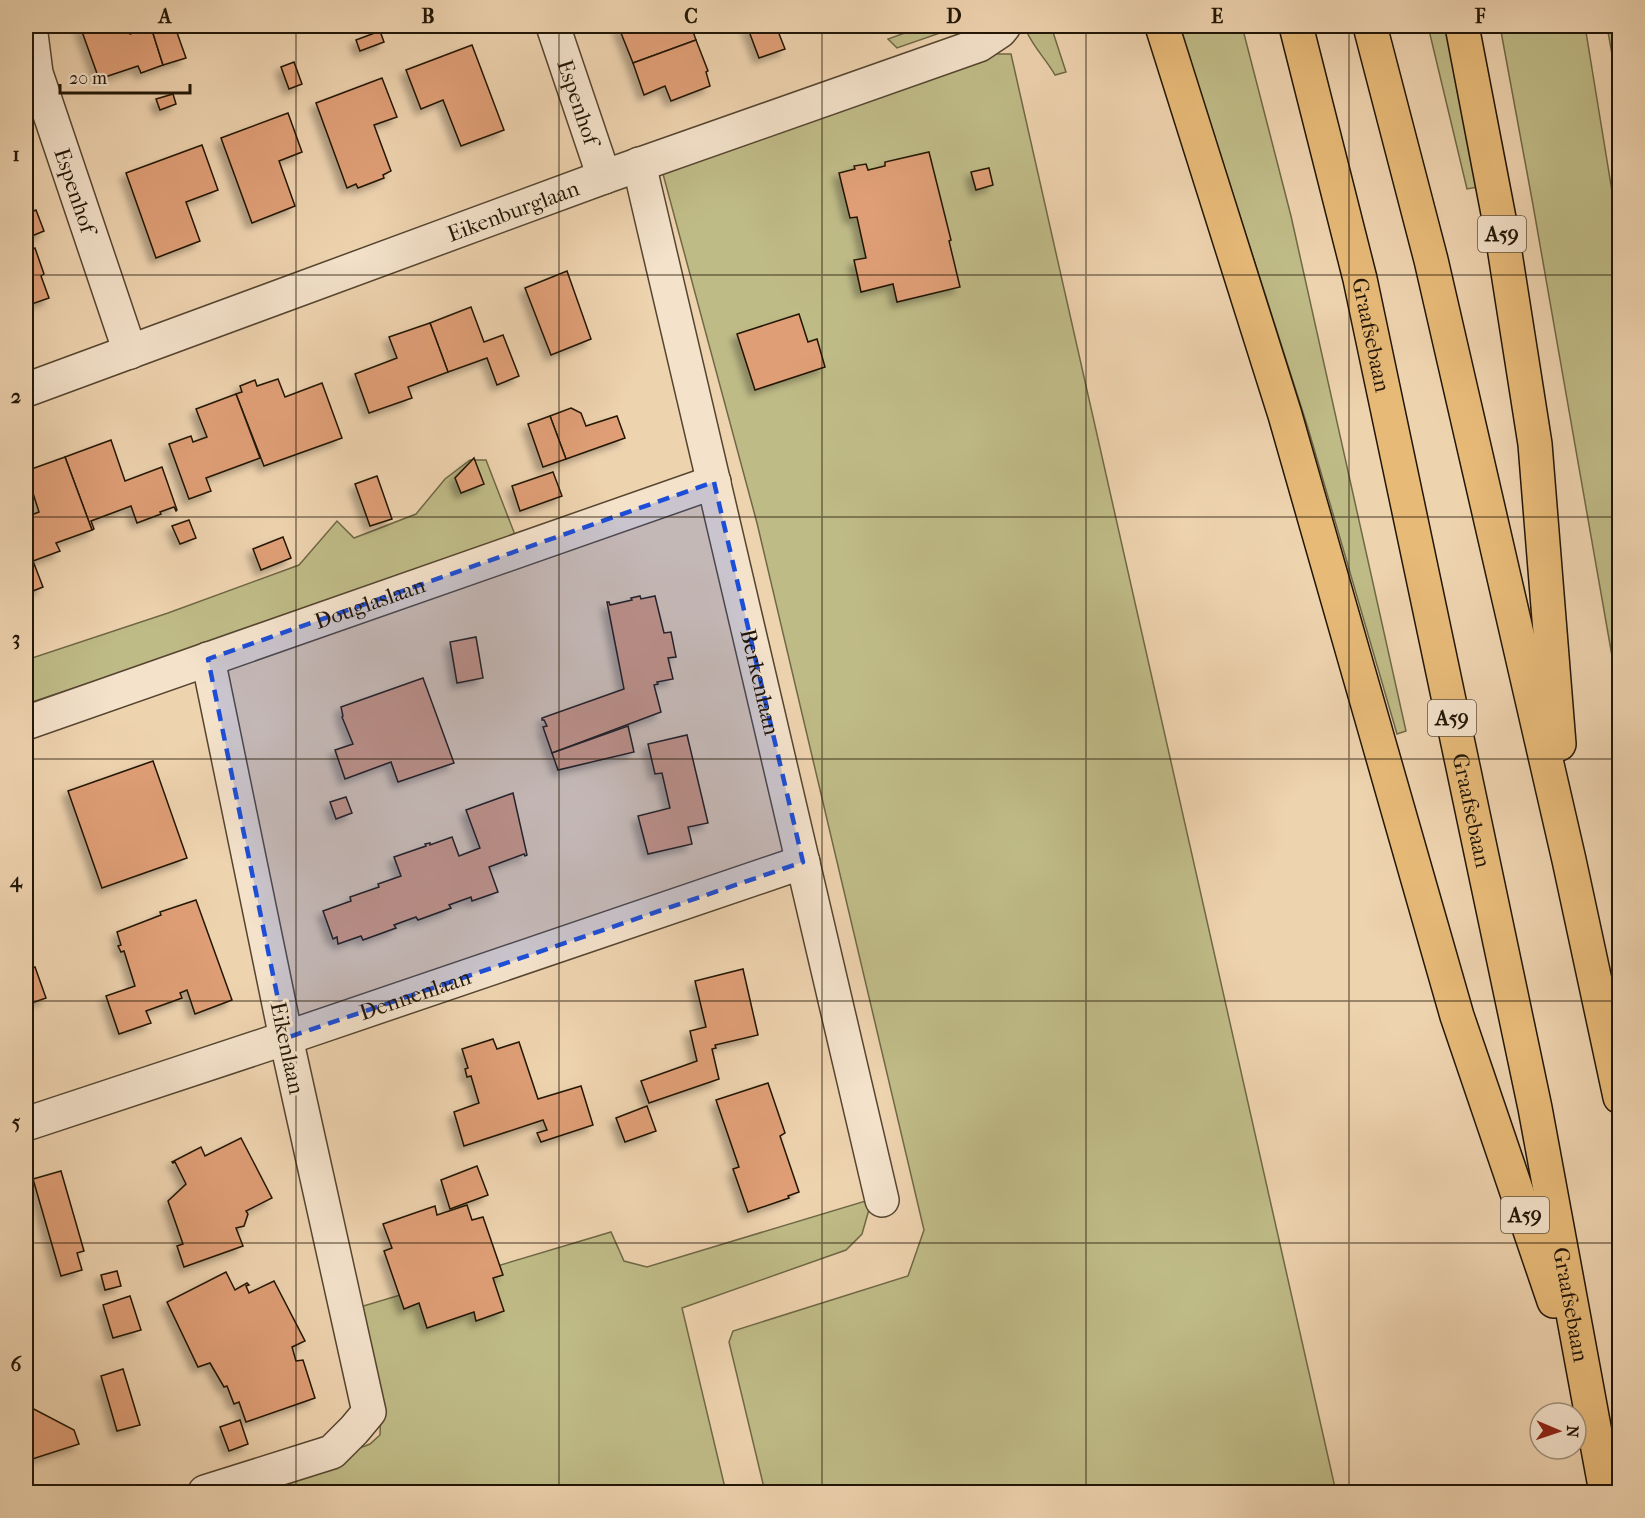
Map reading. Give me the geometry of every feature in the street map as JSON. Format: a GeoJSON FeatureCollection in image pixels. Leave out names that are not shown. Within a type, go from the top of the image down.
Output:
{"type":"FeatureCollection","features":[{"type":"Feature","properties":{"kind":"highway","name":"A59"},"geometry":{"type":"LineString","coordinates":[[1162,26],[1285,415],[1457,1016],[1592,1414]]}},
{"type":"Feature","properties":{"kind":"highway","name":"Graafsebaan"},"geometry":{"type":"LineString","coordinates":[[1296,26],[1362,291],[1535,1108],[1606,1492]]}},
{"type":"Feature","properties":{"kind":"highway","name":"A59"},"geometry":{"type":"LineString","coordinates":[[1370,26],[1431,260],[1569,860],[1620,1097]]}},
{"type":"Feature","properties":{"kind":"highway","name":"A59"},"geometry":{"type":"LineString","coordinates":[[1462,26],[1502,234],[1535,444],[1569,860]]}},
{"type":"Feature","properties":{"kind":"street","name":"Espenhof"},"geometry":{"type":"LineString","coordinates":[[30,26],[36,74],[130,352]]}},
{"type":"Feature","properties":{"kind":"street","name":"Espenhof"},"geometry":{"type":"LineString","coordinates":[[553,26],[604,177]]}},
{"type":"Feature","properties":{"kind":"street","name":"Eikenburglaan"},"geometry":{"type":"LineString","coordinates":[[26,390],[639,164],[979,45],[1002,28]]}},
{"type":"Feature","properties":{"kind":"street","name":"Berkenlaan"},"geometry":{"type":"LineString","coordinates":[[639,164],[882,1200]]}},
{"type":"Feature","properties":{"kind":"street","name":"Douglaslaan"},"geometry":{"type":"LineString","coordinates":[[26,723],[714,482]]}},
{"type":"Feature","properties":{"kind":"street","name":"Eikenlaan"},"geometry":{"type":"LineString","coordinates":[[205,1492],[332,1452],[369,1412],[286,1038],[208,659]]}},
{"type":"Feature","properties":{"kind":"street","name":"Dennenlaan"},"geometry":{"type":"LineString","coordinates":[[26,1125],[803,862]]}},
{"type":"Feature","properties":{"kind":"highlighted area"},"geometry":{"type":"Polygon","coordinates":[[[714,482],[803,862],[286,1038],[208,659],[714,482]]]}},
{"type":"Feature","properties":{"kind":"shaded area"},"geometry":{"type":"Polygon","coordinates":[[[924,26],[960,26],[897,48],[888,39],[924,26]]]}},
{"type":"Feature","properties":{"kind":"shaded area"},"geometry":{"type":"Polygon","coordinates":[[[1029,26],[1051,26],[1066,72],[1055,75],[1029,36],[1026,30],[1029,26]]]}},
{"type":"Feature","properties":{"kind":"shaded area"},"geometry":{"type":"Polygon","coordinates":[[[1179,26],[1242,26],[1291,216],[1406,731],[1397,734],[1308,428],[1179,26]]]}},
{"type":"Feature","properties":{"kind":"shaded area"},"geometry":{"type":"Polygon","coordinates":[[[1428,26],[1448,26],[1478,187],[1467,189],[1428,26]]]}},
{"type":"Feature","properties":{"kind":"shaded area"},"geometry":{"type":"Polygon","coordinates":[[[1500,26],[1585,26],[1619,234],[1619,696],[1533,205],[1500,26]]]}},
{"type":"Feature","properties":{"kind":"shaded area"},"geometry":{"type":"Polygon","coordinates":[[[1607,26],[1619,26],[1619,94],[1607,26]]]}},
{"type":"Feature","properties":{"kind":"shaded area"},"geometry":{"type":"Polygon","coordinates":[[[993,54],[1011,54],[1336,1492],[765,1492],[729,1342],[733,1331],[908,1276],[924,1230],[757,523],[663,174],[993,54]]]}},
{"type":"Feature","properties":{"kind":"shaded area"},"geometry":{"type":"Polygon","coordinates":[[[470,460],[486,460],[517,540],[26,704],[26,660],[168,613],[299,565],[337,521],[354,538],[416,514],[445,479],[470,460]]]}},
{"type":"Feature","properties":{"kind":"shaded area"},"geometry":{"type":"Polygon","coordinates":[[[872,1199],[862,1234],[846,1250],[682,1308],[726,1492],[226,1492],[365,1446],[380,1435],[381,1408],[360,1307],[611,1232],[624,1261],[647,1267],[872,1199]]]}},
{"type":"Feature","properties":{"kind":"building"},"geometry":{"type":"Polygon","coordinates":[[[80,26],[127,26],[130,34],[151,27],[163,65],[141,73],[138,66],[99,79],[80,26]]]}},
{"type":"Feature","properties":{"kind":"building"},"geometry":{"type":"Polygon","coordinates":[[[181,26],[175,27],[186,58],[163,65],[151,27],[181,26]]]}},
{"type":"Feature","properties":{"kind":"building"},"geometry":{"type":"Polygon","coordinates":[[[618,26],[643,26],[621,33],[618,26]]]}},
{"type":"Feature","properties":{"kind":"building"},"geometry":{"type":"Polygon","coordinates":[[[643,26],[691,26],[696,40],[633,63],[621,33],[643,26]]]}},
{"type":"Feature","properties":{"kind":"building"},"geometry":{"type":"Polygon","coordinates":[[[747,26],[776,26],[785,49],[759,58],[747,26]]]}},
{"type":"Feature","properties":{"kind":"building"},"geometry":{"type":"Polygon","coordinates":[[[380,31],[384,42],[360,51],[356,40],[380,31]]]}},
{"type":"Feature","properties":{"kind":"building"},"geometry":{"type":"Polygon","coordinates":[[[696,40],[708,71],[706,72],[710,86],[671,101],[665,86],[644,95],[633,63],[696,40]]]}},
{"type":"Feature","properties":{"kind":"building"},"geometry":{"type":"Polygon","coordinates":[[[472,45],[504,130],[461,146],[443,100],[421,109],[406,70],[472,45]]]}},
{"type":"Feature","properties":{"kind":"building"},"geometry":{"type":"Polygon","coordinates":[[[294,62],[302,84],[289,89],[281,67],[294,62]]]}},
{"type":"Feature","properties":{"kind":"building"},"geometry":{"type":"Polygon","coordinates":[[[382,78],[397,117],[374,125],[391,171],[383,175],[384,178],[358,188],[356,184],[347,188],[316,103],[382,78]]]}},
{"type":"Feature","properties":{"kind":"building"},"geometry":{"type":"Polygon","coordinates":[[[173,94],[176,104],[160,110],[156,99],[173,94]]]}},
{"type":"Feature","properties":{"kind":"building"},"geometry":{"type":"Polygon","coordinates":[[[288,113],[302,152],[279,161],[295,206],[252,223],[221,138],[288,113]]]}},
{"type":"Feature","properties":{"kind":"building"},"geometry":{"type":"Polygon","coordinates":[[[202,145],[218,190],[186,202],[200,241],[156,258],[126,173],[202,145]]]}},
{"type":"Feature","properties":{"kind":"building"},"geometry":{"type":"Polygon","coordinates":[[[929,152],[960,287],[897,302],[893,284],[861,292],[854,260],[866,258],[857,217],[850,218],[839,173],[855,169],[854,166],[866,164],[868,170],[885,166],[885,162],[929,152]]]}},
{"type":"Feature","properties":{"kind":"building"},"geometry":{"type":"Polygon","coordinates":[[[989,168],[993,185],[976,190],[971,172],[989,168]]]}},
{"type":"Feature","properties":{"kind":"building"},"geometry":{"type":"Polygon","coordinates":[[[36,210],[44,231],[27,238],[26,214],[36,210]]]}},
{"type":"Feature","properties":{"kind":"building"},"geometry":{"type":"Polygon","coordinates":[[[26,233],[31,250],[35,248],[49,298],[26,306],[26,233]]]}},
{"type":"Feature","properties":{"kind":"building"},"geometry":{"type":"Polygon","coordinates":[[[567,271],[591,339],[551,355],[525,288],[567,271]]]}},
{"type":"Feature","properties":{"kind":"building"},"geometry":{"type":"Polygon","coordinates":[[[471,307],[484,342],[503,335],[519,376],[497,385],[487,358],[448,372],[430,323],[471,307]]]}},
{"type":"Feature","properties":{"kind":"building"},"geometry":{"type":"Polygon","coordinates":[[[799,314],[808,342],[817,339],[825,367],[755,390],[737,334],[799,314]]]}},
{"type":"Feature","properties":{"kind":"building"},"geometry":{"type":"Polygon","coordinates":[[[430,323],[448,372],[408,387],[412,398],[369,413],[355,374],[397,358],[389,337],[430,323]]]}},
{"type":"Feature","properties":{"kind":"building"},"geometry":{"type":"Polygon","coordinates":[[[278,379],[285,397],[322,383],[342,438],[264,466],[236,394],[242,392],[240,386],[255,380],[257,386],[278,379]]]}},
{"type":"Feature","properties":{"kind":"building"},"geometry":{"type":"Polygon","coordinates":[[[236,394],[260,458],[206,478],[211,491],[189,499],[169,444],[191,436],[193,442],[207,437],[196,409],[236,394]]]}},
{"type":"Feature","properties":{"kind":"building"},"geometry":{"type":"Polygon","coordinates":[[[571,408],[581,413],[586,426],[617,416],[625,438],[566,459],[550,416],[571,408]]]}},
{"type":"Feature","properties":{"kind":"building"},"geometry":{"type":"Polygon","coordinates":[[[550,416],[566,459],[543,467],[528,424],[550,416]]]}},
{"type":"Feature","properties":{"kind":"building"},"geometry":{"type":"Polygon","coordinates":[[[111,440],[125,481],[162,467],[176,511],[174,507],[137,523],[131,506],[91,521],[94,529],[92,530],[65,457],[111,440]]]}},
{"type":"Feature","properties":{"kind":"building"},"geometry":{"type":"Polygon","coordinates":[[[65,457],[92,530],[56,543],[60,551],[33,561],[26,540],[26,517],[39,512],[26,471],[65,457]]]}},
{"type":"Feature","properties":{"kind":"building"},"geometry":{"type":"Polygon","coordinates":[[[474,458],[484,484],[461,493],[455,478],[474,458]]]}},
{"type":"Feature","properties":{"kind":"building"},"geometry":{"type":"Polygon","coordinates":[[[553,472],[562,496],[520,511],[512,486],[553,472]]]}},
{"type":"Feature","properties":{"kind":"building"},"geometry":{"type":"Polygon","coordinates":[[[377,476],[392,519],[370,526],[355,484],[377,476]]]}},
{"type":"Feature","properties":{"kind":"building"},"geometry":{"type":"Polygon","coordinates":[[[189,520],[196,538],[180,544],[172,526],[189,520]]]}},
{"type":"Feature","properties":{"kind":"building"},"geometry":{"type":"Polygon","coordinates":[[[283,537],[291,558],[261,570],[253,549],[283,537]]]}},
{"type":"Feature","properties":{"kind":"building"},"geometry":{"type":"Polygon","coordinates":[[[26,540],[33,561],[26,564],[26,540]]]}},
{"type":"Feature","properties":{"kind":"building"},"geometry":{"type":"Polygon","coordinates":[[[33,561],[43,587],[28,593],[26,564],[33,561]]]}},
{"type":"Feature","properties":{"kind":"building"},"geometry":{"type":"Polygon","coordinates":[[[640,596],[641,599],[655,596],[664,633],[671,632],[676,657],[668,658],[673,679],[657,682],[658,684],[654,685],[661,712],[552,753],[543,727],[547,726],[542,718],[624,689],[607,602],[610,605],[640,596]]]}},
{"type":"Feature","properties":{"kind":"building"},"geometry":{"type":"Polygon","coordinates":[[[476,637],[483,678],[457,683],[450,642],[476,637]]]}},
{"type":"Feature","properties":{"kind":"building"},"geometry":{"type":"Polygon","coordinates":[[[423,678],[454,763],[398,782],[391,762],[345,779],[335,750],[353,744],[342,717],[341,707],[423,678]]]}},
{"type":"Feature","properties":{"kind":"building"},"geometry":{"type":"Polygon","coordinates":[[[628,726],[634,752],[558,770],[552,753],[628,726]]]}},
{"type":"Feature","properties":{"kind":"building"},"geometry":{"type":"Polygon","coordinates":[[[687,735],[708,823],[688,827],[692,844],[648,854],[638,816],[670,808],[662,773],[655,774],[648,744],[687,735]]]}},
{"type":"Feature","properties":{"kind":"building"},"geometry":{"type":"Polygon","coordinates":[[[153,761],[187,858],[102,888],[68,791],[153,761]]]}},
{"type":"Feature","properties":{"kind":"building"},"geometry":{"type":"Polygon","coordinates":[[[513,793],[527,855],[524,854],[489,867],[498,892],[472,901],[471,897],[449,905],[451,908],[418,920],[416,917],[394,925],[396,928],[363,940],[361,936],[338,944],[337,937],[333,939],[323,911],[351,901],[350,897],[401,876],[394,857],[426,846],[425,844],[430,843],[430,845],[452,837],[459,856],[480,848],[466,810],[513,793]]]}},
{"type":"Feature","properties":{"kind":"building"},"geometry":{"type":"Polygon","coordinates":[[[346,797],[352,813],[336,819],[330,802],[346,797]]]}},
{"type":"Feature","properties":{"kind":"building"},"geometry":{"type":"Polygon","coordinates":[[[196,900],[232,1000],[195,1014],[187,990],[180,993],[182,998],[146,1011],[151,1023],[119,1034],[106,996],[135,986],[124,951],[121,952],[118,946],[121,945],[117,932],[161,915],[160,912],[196,900]]]}},
{"type":"Feature","properties":{"kind":"building"},"geometry":{"type":"Polygon","coordinates":[[[35,967],[46,998],[26,1005],[26,970],[35,967]]]}},
{"type":"Feature","properties":{"kind":"building"},"geometry":{"type":"Polygon","coordinates":[[[743,969],[758,1035],[715,1045],[716,1048],[712,1049],[719,1079],[649,1103],[641,1081],[697,1061],[690,1031],[706,1027],[695,981],[743,969]]]}},
{"type":"Feature","properties":{"kind":"building"},"geometry":{"type":"Polygon","coordinates":[[[493,1039],[497,1049],[519,1042],[538,1099],[581,1086],[593,1125],[541,1142],[537,1133],[547,1130],[543,1120],[464,1146],[454,1112],[479,1103],[471,1076],[467,1077],[465,1069],[468,1068],[462,1049],[493,1039]]]}},
{"type":"Feature","properties":{"kind":"building"},"geometry":{"type":"Polygon","coordinates":[[[768,1083],[785,1133],[780,1136],[799,1192],[788,1196],[789,1198],[748,1212],[733,1169],[739,1167],[716,1100],[768,1083]]]}},
{"type":"Feature","properties":{"kind":"building"},"geometry":{"type":"Polygon","coordinates":[[[647,1106],[656,1131],[625,1142],[616,1118],[647,1106]]]}},
{"type":"Feature","properties":{"kind":"building"},"geometry":{"type":"Polygon","coordinates":[[[241,1138],[272,1198],[246,1211],[248,1214],[244,1226],[236,1228],[243,1246],[184,1267],[177,1246],[183,1244],[168,1201],[186,1184],[175,1162],[172,1162],[201,1147],[205,1156],[241,1138]]]}},
{"type":"Feature","properties":{"kind":"building"},"geometry":{"type":"Polygon","coordinates":[[[477,1166],[488,1195],[450,1209],[441,1180],[477,1166]]]}},
{"type":"Feature","properties":{"kind":"building"},"geometry":{"type":"Polygon","coordinates":[[[61,1171],[84,1251],[77,1253],[82,1270],[61,1276],[33,1179],[61,1171]]]}},
{"type":"Feature","properties":{"kind":"building"},"geometry":{"type":"Polygon","coordinates":[[[467,1205],[472,1220],[483,1217],[503,1275],[493,1278],[504,1311],[476,1321],[474,1312],[427,1328],[419,1303],[404,1309],[384,1251],[392,1248],[383,1224],[435,1206],[437,1215],[467,1205]]]}},
{"type":"Feature","properties":{"kind":"building"},"geometry":{"type":"Polygon","coordinates":[[[117,1271],[121,1286],[105,1290],[101,1275],[117,1271]]]}},
{"type":"Feature","properties":{"kind":"building"},"geometry":{"type":"Polygon","coordinates":[[[226,1272],[235,1290],[247,1283],[249,1293],[274,1281],[305,1341],[292,1347],[296,1361],[303,1360],[315,1398],[246,1422],[239,1402],[234,1404],[227,1386],[224,1387],[210,1363],[198,1367],[167,1302],[226,1272]]]}},
{"type":"Feature","properties":{"kind":"building"},"geometry":{"type":"Polygon","coordinates":[[[130,1296],[141,1330],[113,1338],[103,1305],[130,1296]]]}},
{"type":"Feature","properties":{"kind":"building"},"geometry":{"type":"Polygon","coordinates":[[[123,1369],[140,1425],[117,1431],[101,1376],[123,1369]]]}},
{"type":"Feature","properties":{"kind":"building"},"geometry":{"type":"Polygon","coordinates":[[[26,1407],[74,1430],[79,1444],[26,1461],[26,1407]]]}},
{"type":"Feature","properties":{"kind":"building"},"geometry":{"type":"Polygon","coordinates":[[[240,1420],[248,1444],[229,1451],[220,1427],[240,1420]]]}}]}
